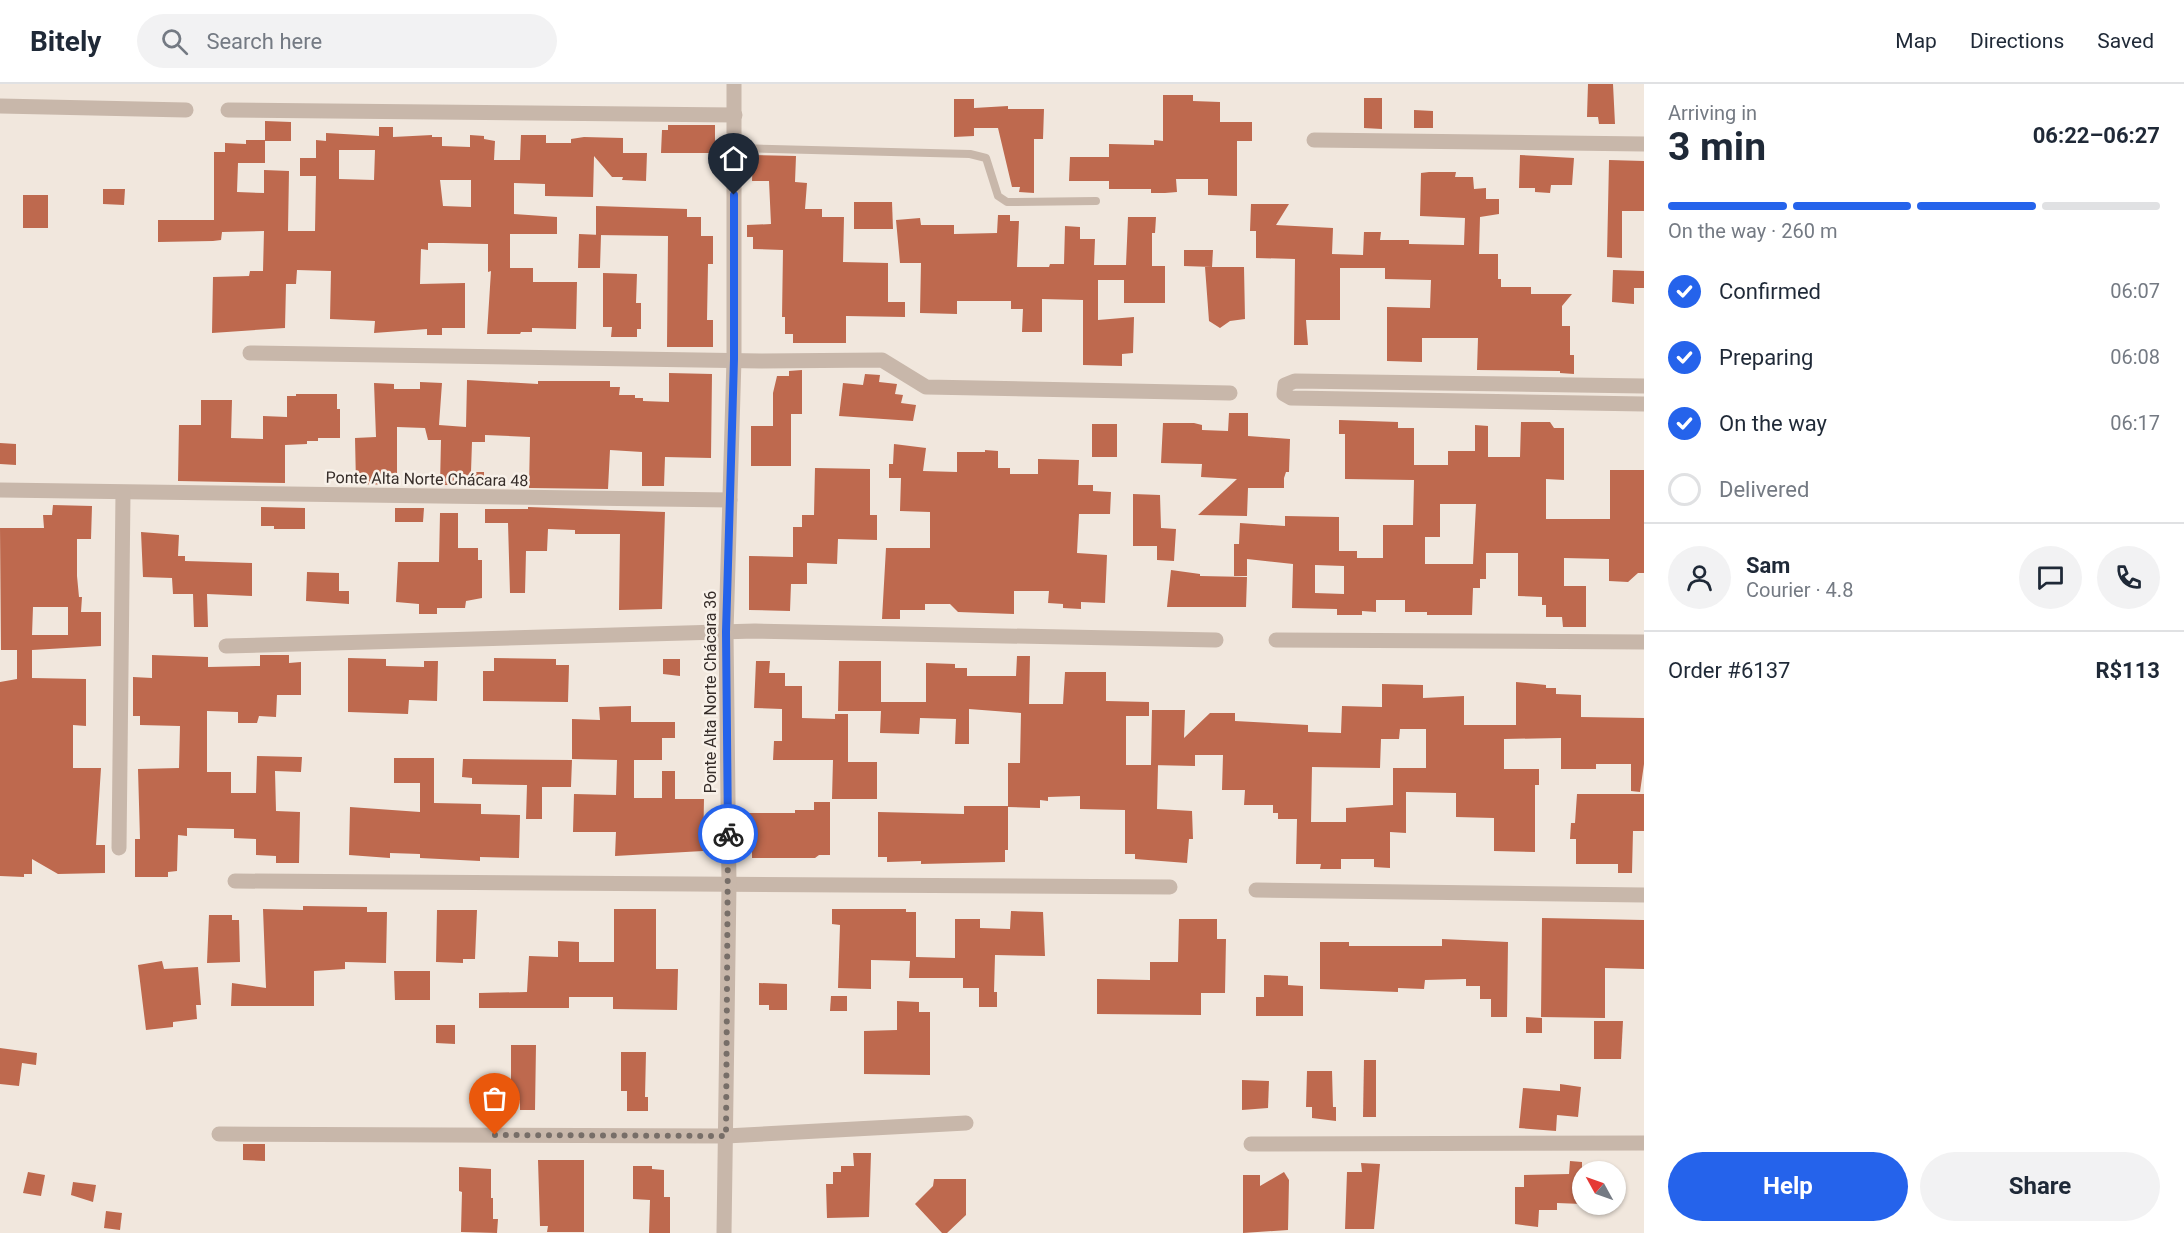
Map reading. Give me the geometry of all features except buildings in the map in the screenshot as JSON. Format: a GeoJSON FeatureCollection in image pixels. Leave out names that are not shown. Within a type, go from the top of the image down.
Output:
{"type":"FeatureCollection","features":[{"type":"Feature","properties":{"kind":"street","name":"Ponte Alta Norte Chácara 36"},"geometry":{"type":"LineString","coordinates":[[724,1233],[729,884],[726,632],[734,359],[734,84]]}},
{"type":"Feature","properties":{"kind":"street"},"geometry":{"type":"LineString","coordinates":[[0,106],[186,110]]}},
{"type":"Feature","properties":{"kind":"street"},"geometry":{"type":"LineString","coordinates":[[228,110],[735,115]]}},
{"type":"Feature","properties":{"kind":"street"},"geometry":{"type":"LineString","coordinates":[[1314,140],[1644,144]]}},
{"type":"Feature","properties":{"kind":"street"},"geometry":{"type":"LineString","coordinates":[[250,353],[882,360],[926,387],[1230,393]]}},
{"type":"Feature","properties":{"kind":"street"},"geometry":{"type":"LineString","coordinates":[[1644,386],[1295,381],[1285,385],[1283,390],[1284,394],[1291,398],[1644,404]]}},
{"type":"Feature","properties":{"kind":"street"},"geometry":{"type":"LineString","coordinates":[[1534,402],[1535,383]]}},
{"type":"Feature","properties":{"kind":"street","name":"Ponte Alta Norte Chácara 48"},"geometry":{"type":"LineString","coordinates":[[0,490],[730,500]]}},
{"type":"Feature","properties":{"kind":"street"},"geometry":{"type":"LineString","coordinates":[[119,848],[123,493]]}},
{"type":"Feature","properties":{"kind":"street"},"geometry":{"type":"LineString","coordinates":[[226,646],[726,632],[1216,640]]}},
{"type":"Feature","properties":{"kind":"street"},"geometry":{"type":"LineString","coordinates":[[1276,640],[1644,642]]}},
{"type":"Feature","properties":{"kind":"street"},"geometry":{"type":"LineString","coordinates":[[235,881],[1170,887]]}},
{"type":"Feature","properties":{"kind":"street"},"geometry":{"type":"LineString","coordinates":[[1256,890],[1644,895]]}},
{"type":"Feature","properties":{"kind":"street"},"geometry":{"type":"LineString","coordinates":[[219,1134],[726,1136],[966,1123]]}},
{"type":"Feature","properties":{"kind":"street"},"geometry":{"type":"LineString","coordinates":[[1251,1144],[1644,1143]]}},
{"type":"Feature","properties":{"kind":"lane"},"geometry":{"type":"LineString","coordinates":[[735,148],[970,154],[987,158],[998,196],[1007,202],[1096,201]]}},
{"type":"Feature","properties":{"kind":"way so far"},"geometry":{"type":"LineString","coordinates":[[495,1135],[726,1136],[728,834]]}},
{"type":"Feature","properties":{"kind":"route"},"geometry":{"type":"LineString","coordinates":[[728,834],[726,632],[734,359],[734,195]]}}]}
